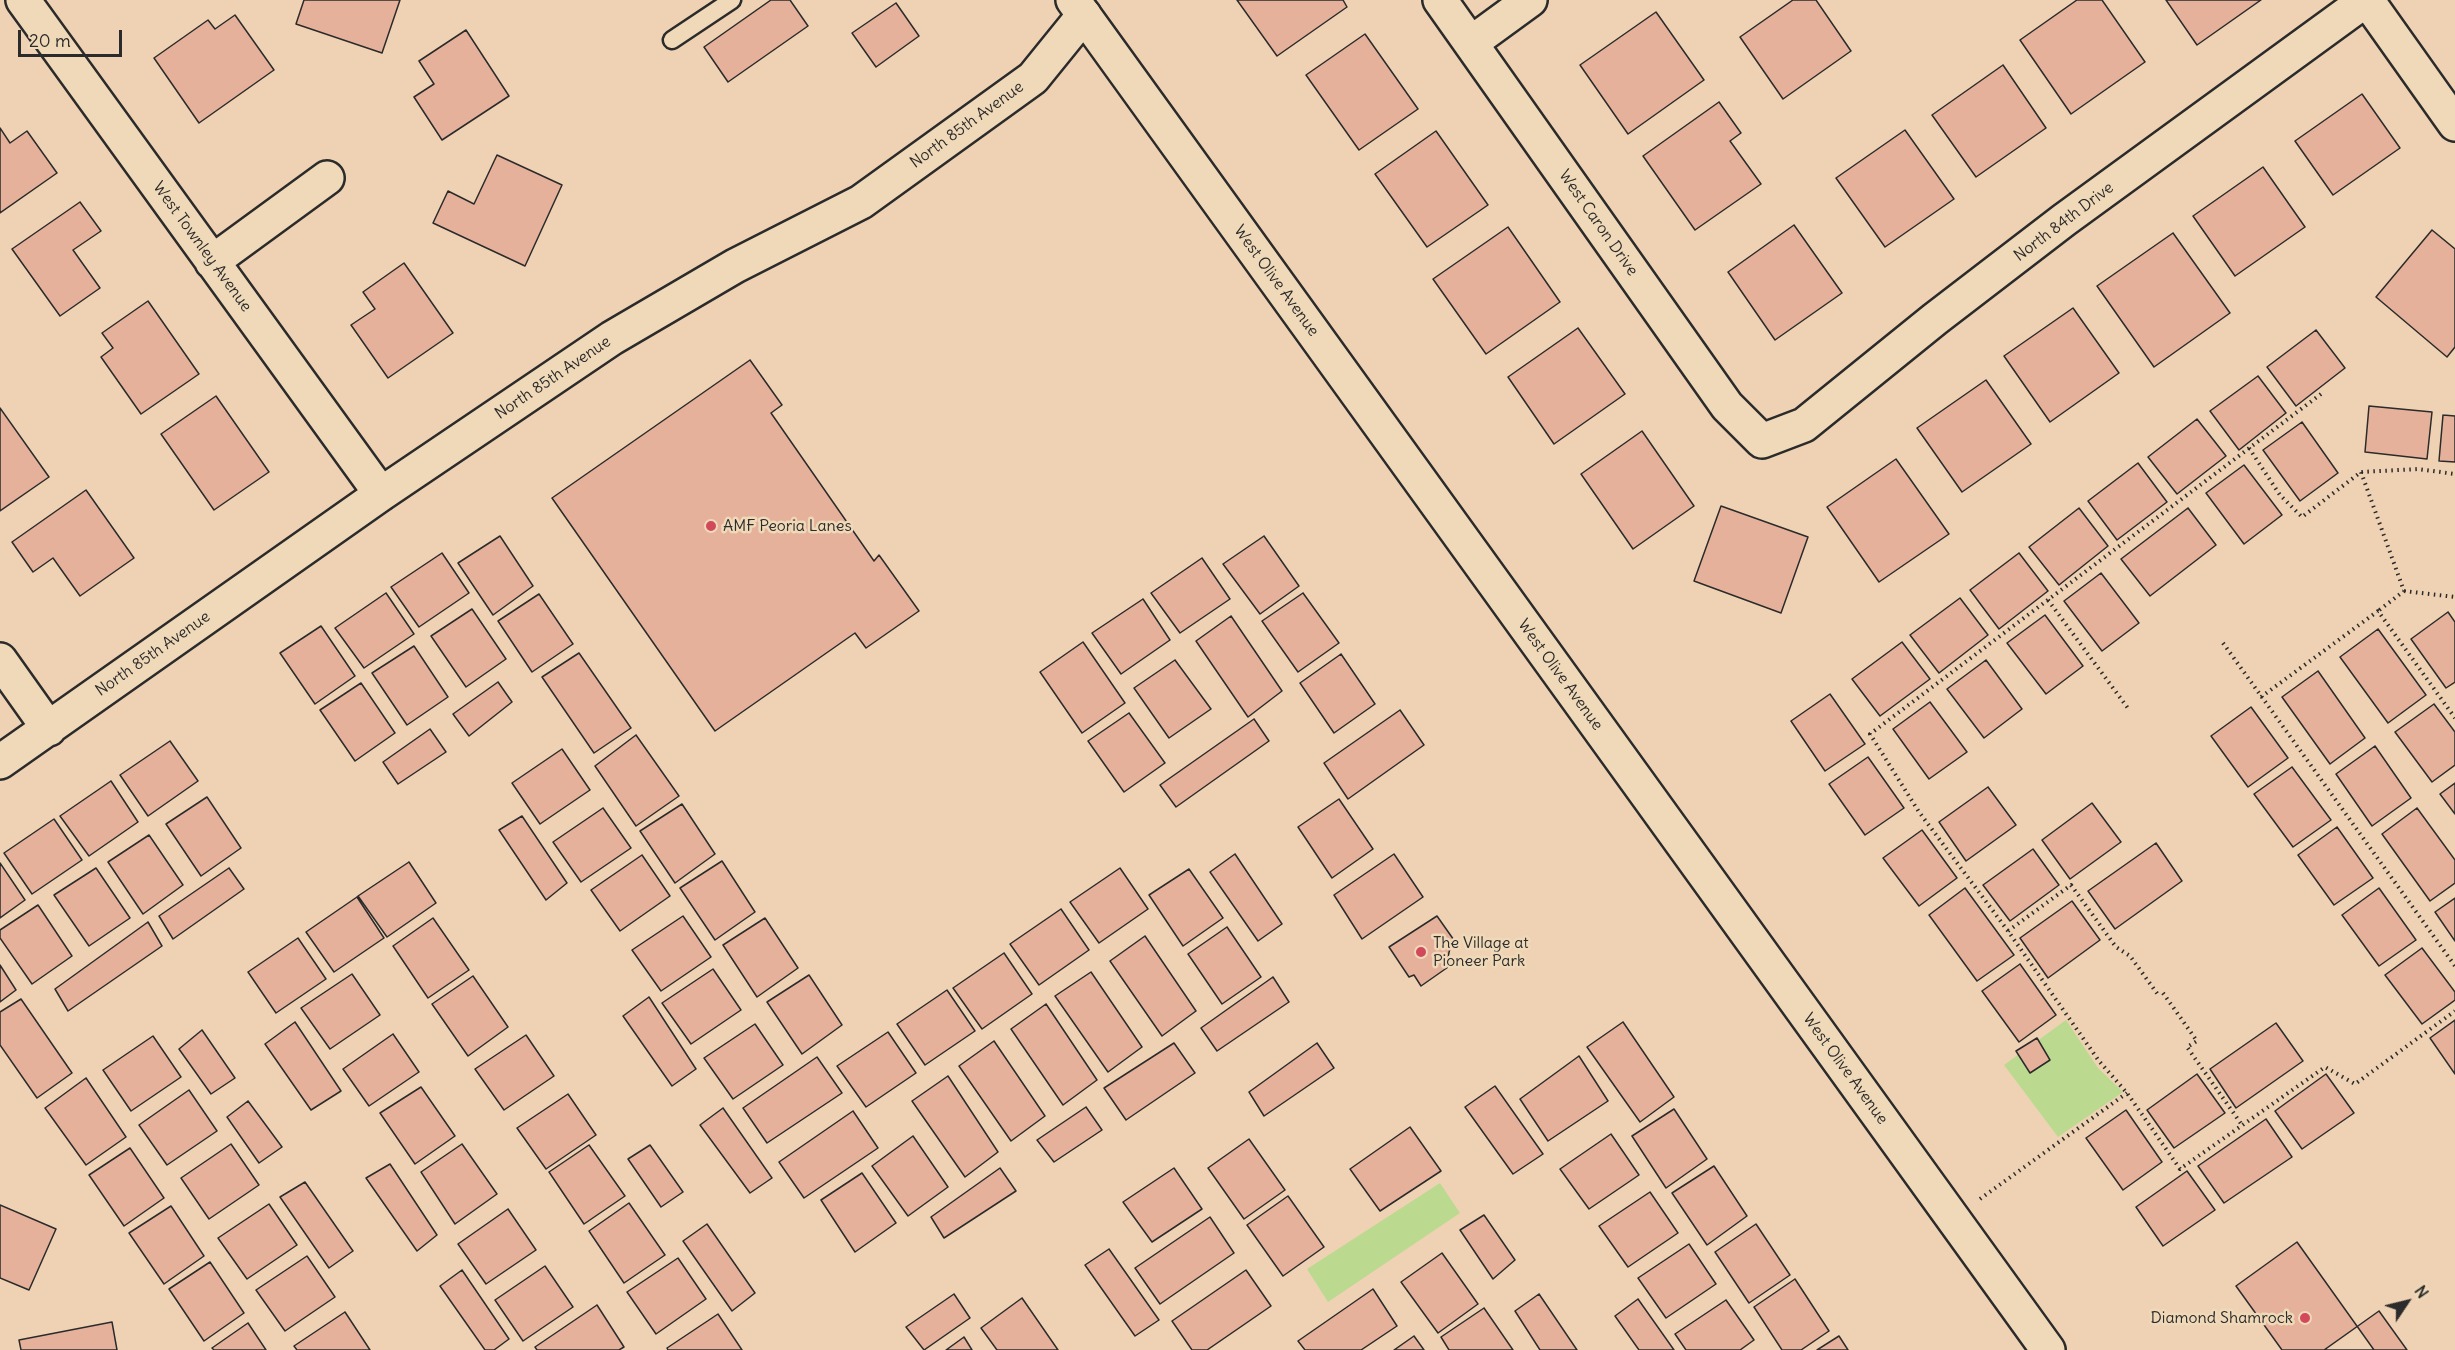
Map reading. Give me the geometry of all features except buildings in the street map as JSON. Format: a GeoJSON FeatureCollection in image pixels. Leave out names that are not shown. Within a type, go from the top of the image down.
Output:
{"type":"FeatureCollection","features":[{"type":"Feature","properties":{"kind":"street","name":"West Townley Avenue"},"geometry":{"type":"LineString","coordinates":[[23,0],[381,494]]}},
{"type":"Feature","properties":{"kind":"street","name":"West Caron Drive"},"geometry":{"type":"LineString","coordinates":[[1440,0],[1727,406],[1762,441]]}},
{"type":"Feature","properties":{"kind":"street"},"geometry":{"type":"LineString","coordinates":[[1471,43],[1530,0]]}},
{"type":"Feature","properties":{"kind":"street"},"geometry":{"type":"LineString","coordinates":[[2366,0],[2455,124]]}},
{"type":"Feature","properties":{"kind":"street","name":"North 84th Drive"},"geometry":{"type":"LineString","coordinates":[[1762,441],[1804,425],[1935,319],[2064,220],[2366,0]]}},
{"type":"Feature","properties":{"kind":"street","name":"North 85th Avenue"},"geometry":{"type":"LineString","coordinates":[[0,762],[381,494],[612,338],[735,266],[861,202],[1033,78],[1087,5]]}},
{"type":"Feature","properties":{"kind":"street","name":"West Olive Avenue"},"geometry":{"type":"LineString","coordinates":[[1087,5],[2048,1350]]}},
{"type":"Feature","properties":{"kind":"street"},"geometry":{"type":"LineString","coordinates":[[212,262],[327,178]]}},
{"type":"Feature","properties":{"kind":"street"},"geometry":{"type":"LineString","coordinates":[[0,660],[49,729]]}},
{"type":"Feature","properties":{"kind":"lane"},"geometry":{"type":"LineString","coordinates":[[672,40],[732,0]]}},
{"type":"Feature","properties":{"kind":"path"},"geometry":{"type":"LineString","coordinates":[[2320,394],[1870,734],[1919,813],[2008,931],[2099,1061],[2127,1093],[2180,1169],[2325,1067],[2355,1084],[2455,1011]]}},
{"type":"Feature","properties":{"kind":"path"},"geometry":{"type":"LineString","coordinates":[[2249,448],[2280,495],[2302,517],[2361,472],[2418,470],[2455,474]]}},
{"type":"Feature","properties":{"kind":"path"},"geometry":{"type":"LineString","coordinates":[[2361,472],[2404,591]]}},
{"type":"Feature","properties":{"kind":"path"},"geometry":{"type":"LineString","coordinates":[[2261,697],[2404,591],[2455,597]]}},
{"type":"Feature","properties":{"kind":"path"},"geometry":{"type":"LineString","coordinates":[[2048,600],[2130,711]]}},
{"type":"Feature","properties":{"kind":"path"},"geometry":{"type":"LineString","coordinates":[[2378,611],[2455,718]]}},
{"type":"Feature","properties":{"kind":"path"},"geometry":{"type":"LineString","coordinates":[[2223,643],[2455,966]]}},
{"type":"Feature","properties":{"kind":"path"},"geometry":{"type":"LineString","coordinates":[[2008,931],[2070,885],[2116,947],[2130,956],[2197,1041],[2187,1047],[2242,1125]]}},
{"type":"Feature","properties":{"kind":"path"},"geometry":{"type":"LineString","coordinates":[[1953,1218],[2127,1093]]}},
{"type":"Feature","properties":{"kind":"green space"},"geometry":{"type":"Polygon","coordinates":[[[2066,1020],[2098,1068],[2123,1092],[2058,1137],[2004,1065],[2066,1020]]]}},
{"type":"Feature","properties":{"kind":"green space"},"geometry":{"type":"Polygon","coordinates":[[[1440,1183],[1460,1213],[1328,1302],[1307,1269],[1440,1183]]]}},
{"type":"Feature","properties":{"kind":"place","name":"AMF Peoria Lanes"},"geometry":{"type":"Point","coordinates":[711,526]}},
{"type":"Feature","properties":{"kind":"place","name":"The Village at Pioneer Park"},"geometry":{"type":"Point","coordinates":[1421,952]}},
{"type":"Feature","properties":{"kind":"place","name":"Diamond Shamrock"},"geometry":{"type":"Point","coordinates":[2305,1318]}}]}
